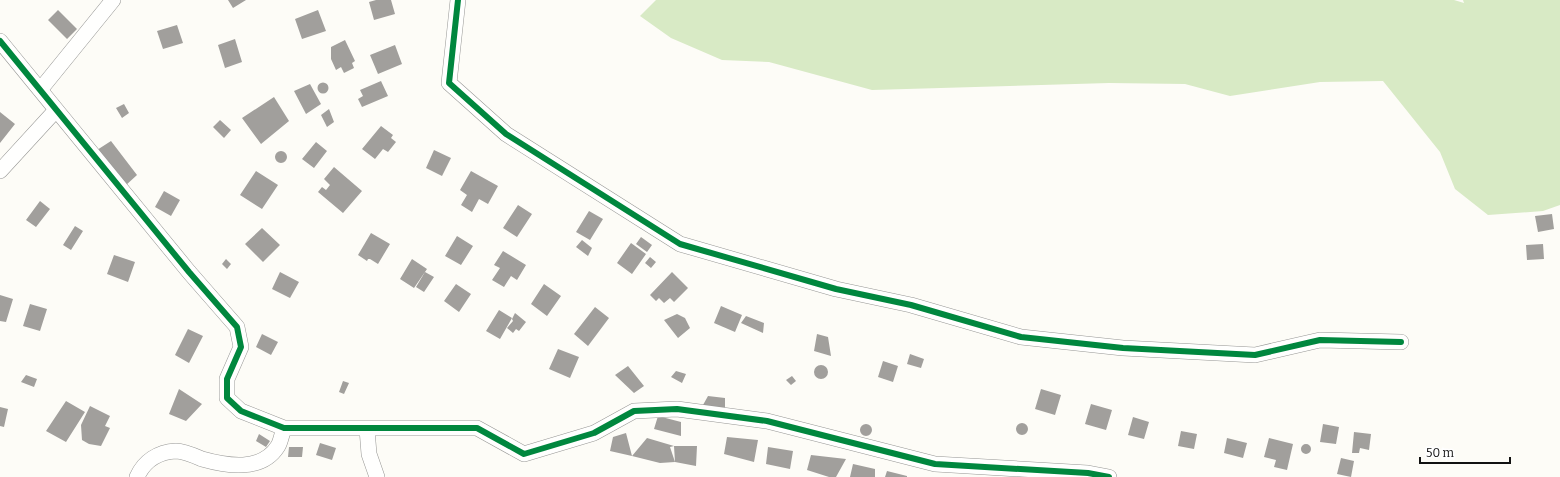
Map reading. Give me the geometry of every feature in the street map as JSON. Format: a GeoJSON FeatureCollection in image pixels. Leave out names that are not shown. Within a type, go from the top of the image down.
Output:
{"type":"FeatureCollection","features":[{"type":"Feature","properties":{"kind":"street"},"geometry":{"type":"LineString","coordinates":[[40,90],[113,0]]}},
{"type":"Feature","properties":{"kind":"street"},"geometry":{"type":"LineString","coordinates":[[458,0],[449,83],[506,134],[680,244],[836,289],[911,305],[1021,337],[1123,348],[1255,355],[1320,340],[1401,342]]}},
{"type":"Feature","properties":{"kind":"street"},"geometry":{"type":"LineString","coordinates":[[0,41],[189,272],[237,327],[241,347],[227,379],[227,398],[241,411],[284,428],[477,428],[524,454],[594,433],[634,411],[677,409],[767,421],[935,464],[1088,473],[1109,477]]}},
{"type":"Feature","properties":{"kind":"street"},"geometry":{"type":"LineString","coordinates":[[0,171],[56,110]]}},
{"type":"Feature","properties":{"kind":"street"},"geometry":{"type":"LineString","coordinates":[[137,477],[141,468],[155,456],[177,451],[218,464],[243,466],[266,459],[279,446],[284,428]]}},
{"type":"Feature","properties":{"kind":"street"},"geometry":{"type":"LineString","coordinates":[[340,429],[357,441],[369,454]]}},
{"type":"Feature","properties":{"kind":"street"},"geometry":{"type":"LineString","coordinates":[[367,429],[369,454],[377,477]]}},
{"type":"Feature","properties":{"kind":"green space"},"geometry":{"type":"Polygon","coordinates":[[[656,0],[1454,0],[1464,3],[1463,0],[1560,0],[1560,205],[1543,211],[1488,215],[1455,189],[1440,152],[1383,81],[1320,82],[1230,96],[1185,84],[1109,83],[872,90],[769,62],[722,60],[671,38],[640,16],[656,0]]]}},
{"type":"Feature","properties":{"kind":"building"},"geometry":{"type":"Polygon","coordinates":[[[228,0],[246,0],[233,8],[228,0]]]}},
{"type":"Feature","properties":{"kind":"building"},"geometry":{"type":"Polygon","coordinates":[[[376,0],[391,0],[395,14],[374,20],[369,2],[376,0]]]}},
{"type":"Feature","properties":{"kind":"building"},"geometry":{"type":"Polygon","coordinates":[[[58,10],[77,29],[67,39],[48,20],[58,10]]]}},
{"type":"Feature","properties":{"kind":"building"},"geometry":{"type":"Polygon","coordinates":[[[318,10],[326,31],[302,39],[295,19],[318,10]]]}},
{"type":"Feature","properties":{"kind":"building"},"geometry":{"type":"Polygon","coordinates":[[[177,25],[183,43],[163,49],[157,31],[177,25]]]}},
{"type":"Feature","properties":{"kind":"building"},"geometry":{"type":"Polygon","coordinates":[[[235,39],[242,62],[225,68],[218,45],[235,39]]]}},
{"type":"Feature","properties":{"kind":"building"},"geometry":{"type":"Polygon","coordinates":[[[345,40],[355,61],[352,63],[354,68],[344,73],[341,67],[336,70],[331,59],[331,47],[345,40]]]}},
{"type":"Feature","properties":{"kind":"building"},"geometry":{"type":"Polygon","coordinates":[[[395,45],[402,64],[378,74],[370,55],[395,45]]]}},
{"type":"Feature","properties":{"kind":"building"},"geometry":{"type":"Polygon","coordinates":[[[381,81],[388,96],[362,107],[358,99],[363,96],[360,90],[381,81]]]}},
{"type":"Feature","properties":{"kind":"building"},"geometry":{"type":"Polygon","coordinates":[[[321,83],[325,83],[327,84],[327,92],[321,93],[318,90],[318,86],[321,83]]]}},
{"type":"Feature","properties":{"kind":"building"},"geometry":{"type":"Polygon","coordinates":[[[310,84],[321,104],[306,114],[294,91],[310,84]]]}},
{"type":"Feature","properties":{"kind":"building"},"geometry":{"type":"Polygon","coordinates":[[[274,97],[289,121],[261,144],[242,118],[274,97]]]}},
{"type":"Feature","properties":{"kind":"building"},"geometry":{"type":"Polygon","coordinates":[[[124,104],[129,113],[122,118],[116,108],[124,104]]]}},
{"type":"Feature","properties":{"kind":"building"},"geometry":{"type":"Polygon","coordinates":[[[329,109],[334,122],[327,127],[321,115],[329,109]]]}},
{"type":"Feature","properties":{"kind":"building"},"geometry":{"type":"Polygon","coordinates":[[[0,112],[15,124],[0,143],[0,112]]]}},
{"type":"Feature","properties":{"kind":"building"},"geometry":{"type":"Polygon","coordinates":[[[220,120],[231,130],[224,138],[213,127],[220,120]]]}},
{"type":"Feature","properties":{"kind":"building"},"geometry":{"type":"Polygon","coordinates":[[[381,126],[393,135],[391,138],[396,142],[388,152],[383,149],[375,159],[362,149],[381,126]]]}},
{"type":"Feature","properties":{"kind":"building"},"geometry":{"type":"Polygon","coordinates":[[[111,141],[137,175],[125,186],[97,150],[111,141]]]}},
{"type":"Feature","properties":{"kind":"building"},"geometry":{"type":"Polygon","coordinates":[[[316,142],[327,151],[314,168],[302,159],[316,142]]]}},
{"type":"Feature","properties":{"kind":"building"},"geometry":{"type":"Polygon","coordinates":[[[434,150],[451,158],[442,176],[426,168],[434,150]]]}},
{"type":"Feature","properties":{"kind":"building"},"geometry":{"type":"Polygon","coordinates":[[[283,151],[286,152],[286,162],[279,163],[276,162],[275,155],[276,152],[283,151]]]}},
{"type":"Feature","properties":{"kind":"building"},"geometry":{"type":"Polygon","coordinates":[[[334,167],[362,191],[343,213],[318,192],[322,187],[326,190],[330,185],[324,179],[334,167]]]}},
{"type":"Feature","properties":{"kind":"building"},"geometry":{"type":"Polygon","coordinates":[[[256,171],[278,185],[262,209],[240,195],[256,171]]]}},
{"type":"Feature","properties":{"kind":"building"},"geometry":{"type":"Polygon","coordinates":[[[471,171],[498,186],[488,204],[479,199],[472,212],[461,205],[467,195],[460,190],[471,171]]]}},
{"type":"Feature","properties":{"kind":"building"},"geometry":{"type":"Polygon","coordinates":[[[164,191],[180,200],[171,216],[155,207],[164,191]]]}},
{"type":"Feature","properties":{"kind":"building"},"geometry":{"type":"Polygon","coordinates":[[[40,201],[50,209],[36,227],[26,220],[40,201]]]}},
{"type":"Feature","properties":{"kind":"building"},"geometry":{"type":"Polygon","coordinates":[[[518,205],[532,214],[517,237],[503,228],[518,205]]]}},
{"type":"Feature","properties":{"kind":"building"},"geometry":{"type":"Polygon","coordinates":[[[589,211],[603,219],[590,240],[576,232],[589,211]]]}},
{"type":"Feature","properties":{"kind":"building"},"geometry":{"type":"Polygon","coordinates":[[[1552,214],[1554,229],[1538,232],[1535,216],[1552,214]]]}},
{"type":"Feature","properties":{"kind":"building"},"geometry":{"type":"Polygon","coordinates":[[[75,226],[83,231],[71,250],[63,245],[75,226]]]}},
{"type":"Feature","properties":{"kind":"building"},"geometry":{"type":"Polygon","coordinates":[[[262,228],[280,245],[263,262],[245,244],[262,228]]]}},
{"type":"Feature","properties":{"kind":"building"},"geometry":{"type":"Polygon","coordinates":[[[371,233],[390,244],[378,264],[370,259],[367,261],[358,255],[371,233]]]}},
{"type":"Feature","properties":{"kind":"building"},"geometry":{"type":"Polygon","coordinates":[[[457,236],[473,246],[461,265],[445,256],[457,236]]]}},
{"type":"Feature","properties":{"kind":"building"},"geometry":{"type":"Polygon","coordinates":[[[641,237],[652,245],[647,252],[636,244],[641,237]]]}},
{"type":"Feature","properties":{"kind":"building"},"geometry":{"type":"Polygon","coordinates":[[[582,240],[592,248],[588,256],[576,247],[582,240]]]}},
{"type":"Feature","properties":{"kind":"building"},"geometry":{"type":"Polygon","coordinates":[[[631,243],[646,254],[632,274],[617,263],[631,243]]]}},
{"type":"Feature","properties":{"kind":"building"},"geometry":{"type":"Polygon","coordinates":[[[1543,244],[1544,259],[1527,260],[1526,245],[1543,244]]]}},
{"type":"Feature","properties":{"kind":"building"},"geometry":{"type":"Polygon","coordinates":[[[503,251],[526,265],[517,280],[511,276],[504,287],[492,280],[500,268],[494,265],[503,251]]]}},
{"type":"Feature","properties":{"kind":"building"},"geometry":{"type":"Polygon","coordinates":[[[114,255],[135,262],[128,282],[107,274],[114,255]]]}},
{"type":"Feature","properties":{"kind":"building"},"geometry":{"type":"Polygon","coordinates":[[[650,257],[656,262],[651,268],[645,263],[650,257]]]}},
{"type":"Feature","properties":{"kind":"building"},"geometry":{"type":"Polygon","coordinates":[[[226,259],[231,264],[227,269],[222,264],[226,259]]]}},
{"type":"Feature","properties":{"kind":"building"},"geometry":{"type":"Polygon","coordinates":[[[412,259],[427,269],[414,288],[400,279],[412,259]]]}},
{"type":"Feature","properties":{"kind":"building"},"geometry":{"type":"Polygon","coordinates":[[[280,272],[299,282],[290,298],[272,289],[280,272]]]}},
{"type":"Feature","properties":{"kind":"building"},"geometry":{"type":"Polygon","coordinates":[[[425,272],[434,277],[424,292],[416,287],[425,272]]]}},
{"type":"Feature","properties":{"kind":"building"},"geometry":{"type":"Polygon","coordinates":[[[672,272],[688,288],[674,302],[670,298],[664,303],[659,298],[656,301],[650,295],[672,272]]]}},
{"type":"Feature","properties":{"kind":"building"},"geometry":{"type":"Polygon","coordinates":[[[456,284],[471,294],[459,312],[444,301],[456,284]]]}},
{"type":"Feature","properties":{"kind":"building"},"geometry":{"type":"Polygon","coordinates":[[[544,284],[561,296],[547,316],[531,304],[544,284]]]}},
{"type":"Feature","properties":{"kind":"building"},"geometry":{"type":"Polygon","coordinates":[[[0,295],[13,299],[6,322],[0,321],[0,295]]]}},
{"type":"Feature","properties":{"kind":"building"},"geometry":{"type":"Polygon","coordinates":[[[30,304],[47,309],[40,331],[23,326],[30,304]]]}},
{"type":"Feature","properties":{"kind":"building"},"geometry":{"type":"Polygon","coordinates":[[[721,306],[742,315],[735,332],[714,323],[721,306]]]}},
{"type":"Feature","properties":{"kind":"building"},"geometry":{"type":"Polygon","coordinates":[[[595,307],[609,318],[588,346],[574,334],[595,307]]]}},
{"type":"Feature","properties":{"kind":"building"},"geometry":{"type":"Polygon","coordinates":[[[499,310],[512,318],[500,339],[486,331],[499,310]]]}},
{"type":"Feature","properties":{"kind":"building"},"geometry":{"type":"Polygon","coordinates":[[[515,313],[526,322],[519,331],[516,329],[513,333],[507,328],[513,321],[512,319],[515,313]]]}},
{"type":"Feature","properties":{"kind":"building"},"geometry":{"type":"Polygon","coordinates":[[[677,314],[685,318],[690,328],[678,338],[664,320],[677,314]]]}},
{"type":"Feature","properties":{"kind":"building"},"geometry":{"type":"Polygon","coordinates":[[[746,316],[764,323],[763,333],[741,323],[746,316]]]}},
{"type":"Feature","properties":{"kind":"building"},"geometry":{"type":"Polygon","coordinates":[[[188,329],[203,336],[189,363],[175,355],[188,329]]]}},
{"type":"Feature","properties":{"kind":"building"},"geometry":{"type":"Polygon","coordinates":[[[262,334],[278,342],[271,355],[256,347],[262,334]]]}},
{"type":"Feature","properties":{"kind":"building"},"geometry":{"type":"Polygon","coordinates":[[[817,334],[828,337],[831,356],[814,351],[817,334]]]}},
{"type":"Feature","properties":{"kind":"building"},"geometry":{"type":"Polygon","coordinates":[[[558,349],[579,357],[570,378],[549,369],[558,349]]]}},
{"type":"Feature","properties":{"kind":"building"},"geometry":{"type":"Polygon","coordinates":[[[910,354],[924,359],[921,368],[907,364],[910,354]]]}},
{"type":"Feature","properties":{"kind":"building"},"geometry":{"type":"Polygon","coordinates":[[[883,361],[898,366],[893,382],[878,377],[883,361]]]}},
{"type":"Feature","properties":{"kind":"building"},"geometry":{"type":"Polygon","coordinates":[[[818,365],[824,365],[828,369],[828,375],[824,379],[818,379],[814,375],[814,369],[818,365]]]}},
{"type":"Feature","properties":{"kind":"building"},"geometry":{"type":"Polygon","coordinates":[[[628,366],[644,386],[634,393],[615,375],[628,366]]]}},
{"type":"Feature","properties":{"kind":"building"},"geometry":{"type":"Polygon","coordinates":[[[676,371],[686,374],[682,383],[671,377],[676,371]]]}},
{"type":"Feature","properties":{"kind":"building"},"geometry":{"type":"Polygon","coordinates":[[[26,375],[37,379],[34,387],[21,382],[26,375]]]}},
{"type":"Feature","properties":{"kind":"building"},"geometry":{"type":"Polygon","coordinates":[[[792,376],[796,381],[791,385],[786,380],[792,376]]]}},
{"type":"Feature","properties":{"kind":"building"},"geometry":{"type":"Polygon","coordinates":[[[343,381],[349,383],[344,394],[339,392],[343,381]]]}},
{"type":"Feature","properties":{"kind":"building"},"geometry":{"type":"Polygon","coordinates":[[[179,389],[202,404],[186,421],[169,414],[179,389]]]}},
{"type":"Feature","properties":{"kind":"building"},"geometry":{"type":"Polygon","coordinates":[[[1041,389],[1061,395],[1055,415],[1035,409],[1041,389]]]}},
{"type":"Feature","properties":{"kind":"building"},"geometry":{"type":"Polygon","coordinates":[[[708,396],[725,398],[725,412],[703,405],[708,396]]]}},
{"type":"Feature","properties":{"kind":"building"},"geometry":{"type":"Polygon","coordinates":[[[66,401],[85,412],[66,442],[46,431],[66,401]]]}},
{"type":"Feature","properties":{"kind":"building"},"geometry":{"type":"Polygon","coordinates":[[[1091,404],[1112,410],[1106,430],[1085,424],[1091,404]]]}},
{"type":"Feature","properties":{"kind":"building"},"geometry":{"type":"Polygon","coordinates":[[[90,406],[110,416],[105,426],[110,428],[101,446],[89,444],[82,440],[81,425],[90,406]]]}},
{"type":"Feature","properties":{"kind":"building"},"geometry":{"type":"Polygon","coordinates":[[[0,407],[8,409],[4,427],[0,426],[0,407]]]}},
{"type":"Feature","properties":{"kind":"building"},"geometry":{"type":"Polygon","coordinates":[[[658,416],[681,422],[681,436],[654,429],[658,416]]]}},
{"type":"Feature","properties":{"kind":"building"},"geometry":{"type":"Polygon","coordinates":[[[1133,417],[1149,422],[1144,439],[1128,435],[1133,417]]]}},
{"type":"Feature","properties":{"kind":"building"},"geometry":{"type":"Polygon","coordinates":[[[1020,423],[1024,423],[1028,429],[1024,435],[1020,435],[1016,431],[1016,427],[1020,423]]]}},
{"type":"Feature","properties":{"kind":"building"},"geometry":{"type":"Polygon","coordinates":[[[864,424],[868,424],[872,430],[868,436],[864,436],[860,432],[860,428],[864,424]]]}},
{"type":"Feature","properties":{"kind":"building"},"geometry":{"type":"Polygon","coordinates":[[[1323,424],[1339,427],[1336,444],[1320,442],[1323,424]]]}},
{"type":"Feature","properties":{"kind":"building"},"geometry":{"type":"Polygon","coordinates":[[[1181,431],[1197,434],[1194,449],[1178,446],[1181,431]]]}},
{"type":"Feature","properties":{"kind":"building"},"geometry":{"type":"Polygon","coordinates":[[[1354,432],[1371,434],[1369,450],[1360,448],[1359,453],[1352,453],[1354,432]]]}},
{"type":"Feature","properties":{"kind":"building"},"geometry":{"type":"Polygon","coordinates":[[[626,433],[632,456],[610,451],[613,437],[626,433]]]}},
{"type":"Feature","properties":{"kind":"building"},"geometry":{"type":"Polygon","coordinates":[[[259,434],[270,441],[266,447],[256,441],[259,434]]]}},
{"type":"Feature","properties":{"kind":"building"},"geometry":{"type":"Polygon","coordinates":[[[727,437],[758,440],[754,462],[724,454],[727,437]]]}},
{"type":"Feature","properties":{"kind":"building"},"geometry":{"type":"Polygon","coordinates":[[[647,438],[674,446],[670,447],[675,462],[660,463],[632,456],[647,438]]]}},
{"type":"Feature","properties":{"kind":"building"},"geometry":{"type":"Polygon","coordinates":[[[1227,438],[1247,443],[1243,458],[1224,453],[1227,438]]]}},
{"type":"Feature","properties":{"kind":"building"},"geometry":{"type":"Polygon","coordinates":[[[1269,438],[1293,444],[1287,470],[1274,467],[1276,460],[1264,457],[1269,438]]]}},
{"type":"Feature","properties":{"kind":"building"},"geometry":{"type":"Polygon","coordinates":[[[320,443],[336,448],[332,460],[316,455],[320,443]]]}},
{"type":"Feature","properties":{"kind":"building"},"geometry":{"type":"Polygon","coordinates":[[[1304,444],[1308,444],[1310,445],[1310,453],[1304,454],[1301,451],[1301,447],[1304,444]]]}},
{"type":"Feature","properties":{"kind":"building"},"geometry":{"type":"Polygon","coordinates":[[[674,446],[697,446],[696,466],[675,462],[674,446]]]}},
{"type":"Feature","properties":{"kind":"building"},"geometry":{"type":"Polygon","coordinates":[[[289,447],[303,447],[302,457],[288,457],[289,447]]]}},
{"type":"Feature","properties":{"kind":"building"},"geometry":{"type":"Polygon","coordinates":[[[768,447],[793,451],[790,469],[766,464],[768,447]]]}},
{"type":"Feature","properties":{"kind":"building"},"geometry":{"type":"Polygon","coordinates":[[[811,455],[846,459],[836,477],[829,477],[807,470],[811,455]]]}},
{"type":"Feature","properties":{"kind":"building"},"geometry":{"type":"Polygon","coordinates":[[[1341,458],[1354,461],[1351,477],[1337,474],[1341,458]]]}},
{"type":"Feature","properties":{"kind":"building"},"geometry":{"type":"Polygon","coordinates":[[[853,464],[875,469],[875,477],[850,477],[853,464]]]}},
{"type":"Feature","properties":{"kind":"building"},"geometry":{"type":"Polygon","coordinates":[[[887,471],[907,476],[907,477],[885,477],[887,471]]]}},
{"type":"Feature","properties":{"kind":"cycle path"},"geometry":{"type":"LineString","coordinates":[[458,0],[449,83],[506,134],[680,244],[836,289],[911,305],[1021,337],[1123,348],[1255,355],[1320,340],[1401,342]]}},
{"type":"Feature","properties":{"kind":"cycle path"},"geometry":{"type":"LineString","coordinates":[[0,41],[189,272],[237,327],[241,347],[227,379],[227,398],[241,411],[284,428],[477,428],[524,454],[594,433],[634,411],[677,409],[767,421],[935,464],[1088,473],[1109,477]]}}]}
